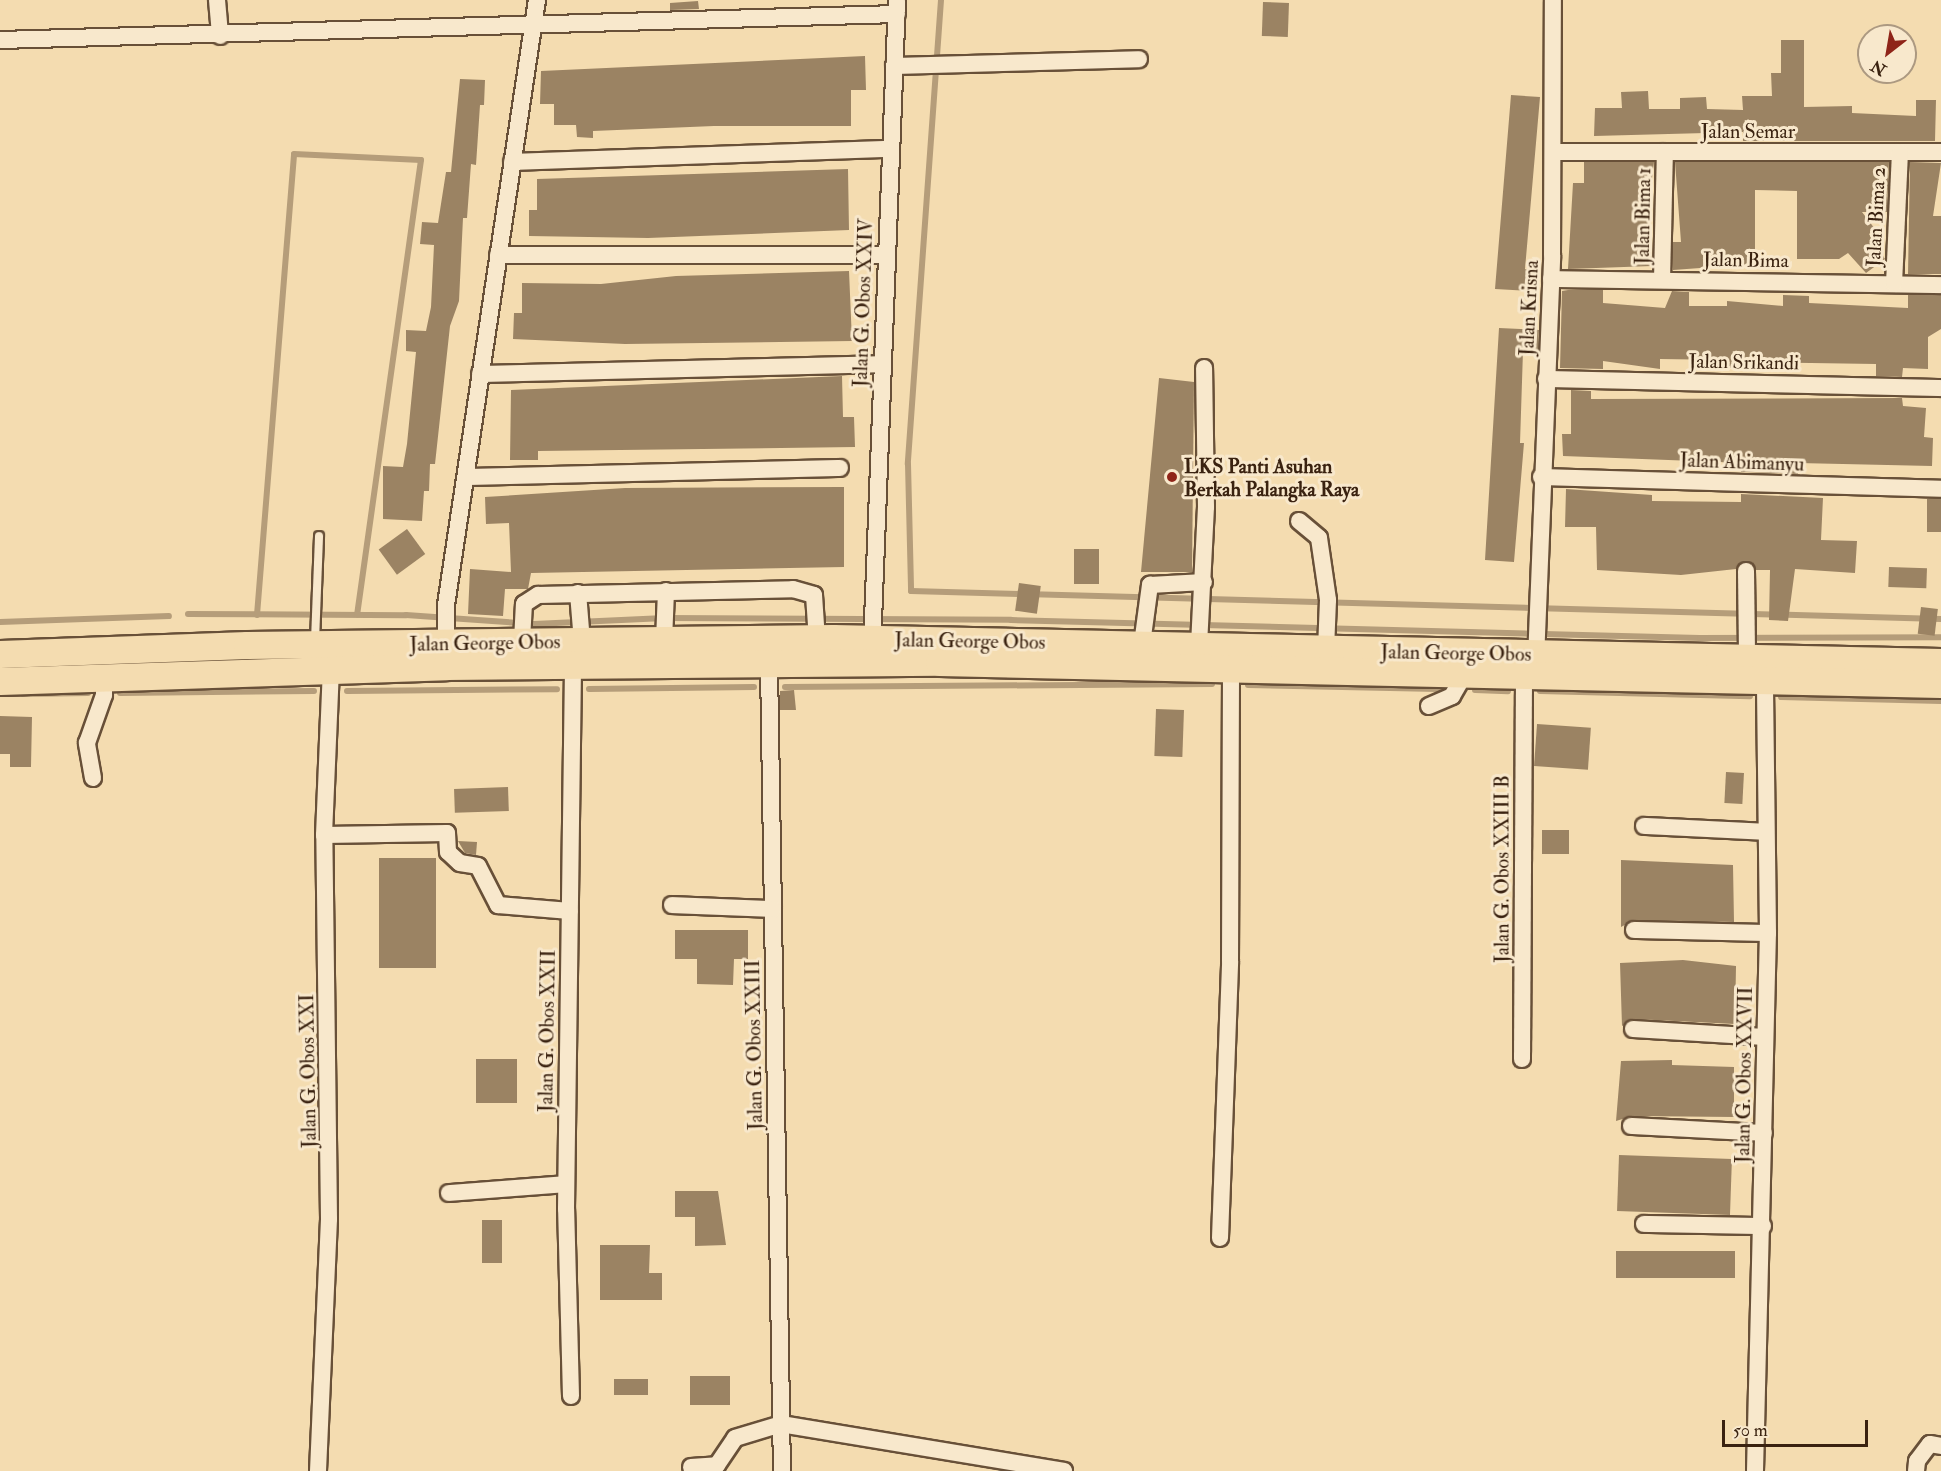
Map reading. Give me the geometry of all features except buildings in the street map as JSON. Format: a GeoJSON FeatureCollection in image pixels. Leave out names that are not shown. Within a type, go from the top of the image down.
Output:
{"type":"FeatureCollection","features":[{"type":"Feature","properties":{"kind":"main road","name":"Jalan George Obos"},"geometry":{"type":"LineString","coordinates":[[0,681],[332,671],[522,629],[581,626],[818,627],[872,644],[1231,671],[1463,677],[1533,664],[1747,645],[1941,662]]}},
{"type":"Feature","properties":{"kind":"main road","name":"Jalan George Obos"},"geometry":{"type":"LineString","coordinates":[[0,654],[315,632],[446,645],[573,667],[769,665],[872,644],[1144,629],[1326,636],[1533,664],[1765,680],[1941,684]]}},
{"type":"Feature","properties":{"kind":"street"},"geometry":{"type":"LineString","coordinates":[[217,0],[220,36]]}},
{"type":"Feature","properties":{"kind":"street"},"geometry":{"type":"LineString","coordinates":[[446,645],[446,605],[537,0]]}},
{"type":"Feature","properties":{"kind":"street","name":"Jalan Krisna"},"geometry":{"type":"LineString","coordinates":[[1536,617],[1555,152],[1553,0]]}},
{"type":"Feature","properties":{"kind":"street"},"geometry":{"type":"LineString","coordinates":[[0,40],[533,27],[897,7]]}},
{"type":"Feature","properties":{"kind":"street","name":"Jalan G. Obos XXIV"},"geometry":{"type":"LineString","coordinates":[[872,644],[885,255],[897,7]]}},
{"type":"Feature","properties":{"kind":"street"},"geometry":{"type":"LineString","coordinates":[[894,66],[1139,59]]}},
{"type":"Feature","properties":{"kind":"street"},"geometry":{"type":"LineString","coordinates":[[512,162],[890,149]]}},
{"type":"Feature","properties":{"kind":"street","name":"Jalan Semar"},"geometry":{"type":"LineString","coordinates":[[1555,152],[1941,152]]}},
{"type":"Feature","properties":{"kind":"street","name":"Jalan Bima 1"},"geometry":{"type":"LineString","coordinates":[[1662,280],[1665,152]]}},
{"type":"Feature","properties":{"kind":"street","name":"Jalan Bima 2"},"geometry":{"type":"LineString","coordinates":[[1894,284],[1900,152]]}},
{"type":"Feature","properties":{"kind":"street"},"geometry":{"type":"LineString","coordinates":[[498,255],[885,255]]}},
{"type":"Feature","properties":{"kind":"street","name":"Jalan Bima"},"geometry":{"type":"LineString","coordinates":[[1551,279],[1941,285]]}},
{"type":"Feature","properties":{"kind":"street"},"geometry":{"type":"LineString","coordinates":[[480,374],[881,364]]}},
{"type":"Feature","properties":{"kind":"street"},"geometry":{"type":"LineString","coordinates":[[1200,631],[1204,582],[1204,368]]}},
{"type":"Feature","properties":{"kind":"street","name":"Jalan Srikandi"},"geometry":{"type":"LineString","coordinates":[[1546,379],[1941,387]]}},
{"type":"Feature","properties":{"kind":"street"},"geometry":{"type":"LineString","coordinates":[[466,477],[840,468]]}},
{"type":"Feature","properties":{"kind":"street","name":"Jalan Abimanyu"},"geometry":{"type":"LineString","coordinates":[[1541,477],[1941,489]]}},
{"type":"Feature","properties":{"kind":"street"},"geometry":{"type":"LineString","coordinates":[[1299,521],[1319,538],[1326,636]]}},
{"type":"Feature","properties":{"kind":"street"},"geometry":{"type":"LineString","coordinates":[[1746,571],[1747,645]]}},
{"type":"Feature","properties":{"kind":"street"},"geometry":{"type":"LineString","coordinates":[[1144,629],[1148,589],[1155,583],[1204,582]]}},
{"type":"Feature","properties":{"kind":"street"},"geometry":{"type":"LineString","coordinates":[[522,629],[531,597],[578,593],[793,589],[814,595],[818,627]]}},
{"type":"Feature","properties":{"kind":"street"},"geometry":{"type":"LineString","coordinates":[[665,626],[666,591]]}},
{"type":"Feature","properties":{"kind":"street"},"geometry":{"type":"LineString","coordinates":[[578,593],[581,626]]}},
{"type":"Feature","properties":{"kind":"street","name":"Jalan G. Obos XXIII B"},"geometry":{"type":"LineString","coordinates":[[1522,1059],[1536,617]]}},
{"type":"Feature","properties":{"kind":"street","name":"Jalan G. Obos XXIII"},"geometry":{"type":"LineString","coordinates":[[769,665],[782,1471]]}},
{"type":"Feature","properties":{"kind":"street","name":"Jalan G. Obos XXII"},"geometry":{"type":"LineString","coordinates":[[571,1396],[566,1184],[573,667]]}},
{"type":"Feature","properties":{"kind":"street","name":"Jalan G. Obos XXI"},"geometry":{"type":"LineString","coordinates":[[318,1471],[331,1115],[324,835],[332,671]]}},
{"type":"Feature","properties":{"kind":"street"},"geometry":{"type":"LineString","coordinates":[[1220,1238],[1230,961],[1231,671]]}},
{"type":"Feature","properties":{"kind":"street"},"geometry":{"type":"LineString","coordinates":[[93,778],[87,743],[104,695],[104,677]]}},
{"type":"Feature","properties":{"kind":"street"},"geometry":{"type":"LineString","coordinates":[[1429,706],[1452,696],[1463,677]]}},
{"type":"Feature","properties":{"kind":"street","name":"Jalan G. Obos XXVII"},"geometry":{"type":"LineString","coordinates":[[1755,1471],[1763,1226],[1768,933],[1765,680]]}},
{"type":"Feature","properties":{"kind":"street"},"geometry":{"type":"LineString","coordinates":[[1644,826],[1766,832]]}},
{"type":"Feature","properties":{"kind":"street"},"geometry":{"type":"LineString","coordinates":[[324,835],[447,833],[448,852],[460,863],[478,866],[498,904],[570,911]]}},
{"type":"Feature","properties":{"kind":"street"},"geometry":{"type":"LineString","coordinates":[[672,905],[773,909]]}},
{"type":"Feature","properties":{"kind":"street"},"geometry":{"type":"LineString","coordinates":[[1634,930],[1768,933]]}},
{"type":"Feature","properties":{"kind":"street"},"geometry":{"type":"LineString","coordinates":[[1633,1029],[1765,1037]]}},
{"type":"Feature","properties":{"kind":"street"},"geometry":{"type":"LineString","coordinates":[[1631,1126],[1764,1134]]}},
{"type":"Feature","properties":{"kind":"street"},"geometry":{"type":"LineString","coordinates":[[449,1193],[566,1184]]}},
{"type":"Feature","properties":{"kind":"street"},"geometry":{"type":"LineString","coordinates":[[1644,1224],[1763,1226]]}},
{"type":"Feature","properties":{"kind":"street"},"geometry":{"type":"LineString","coordinates":[[691,1467],[717,1465],[735,1438],[781,1424],[1064,1471]]}},
{"type":"Feature","properties":{"kind":"street"},"geometry":{"type":"LineString","coordinates":[[1916,1471],[1917,1461],[1930,1444],[1941,1446]]}},
{"type":"Feature","properties":{"kind":"lane"},"geometry":{"type":"LineString","coordinates":[[315,632],[319,536]]}},
{"type":"Feature","properties":{"kind":"waterway"},"geometry":{"type":"LineString","coordinates":[[941,0],[908,464],[911,591],[1941,619]]}},
{"type":"Feature","properties":{"kind":"waterway"},"geometry":{"type":"LineString","coordinates":[[257,615],[294,154],[421,160],[357,615]]}},
{"type":"Feature","properties":{"kind":"waterway"},"geometry":{"type":"LineString","coordinates":[[188,614],[406,615],[534,624],[665,618],[1011,620],[1700,638],[1941,637]]}},
{"type":"Feature","properties":{"kind":"waterway"},"geometry":{"type":"LineString","coordinates":[[0,622],[169,616]]}},
{"type":"Feature","properties":{"kind":"waterway"},"geometry":{"type":"LineString","coordinates":[[785,687],[1212,684]]}},
{"type":"Feature","properties":{"kind":"waterway"},"geometry":{"type":"LineString","coordinates":[[1248,685],[1438,689]]}},
{"type":"Feature","properties":{"kind":"waterway"},"geometry":{"type":"LineString","coordinates":[[589,689],[754,687]]}},
{"type":"Feature","properties":{"kind":"waterway"},"geometry":{"type":"LineString","coordinates":[[347,691],[557,689]]}},
{"type":"Feature","properties":{"kind":"waterway"},"geometry":{"type":"LineString","coordinates":[[1475,690],[1508,691]]}},
{"type":"Feature","properties":{"kind":"waterway"},"geometry":{"type":"LineString","coordinates":[[120,693],[314,691]]}},
{"type":"Feature","properties":{"kind":"waterway"},"geometry":{"type":"LineString","coordinates":[[1540,691],[1750,696]]}},
{"type":"Feature","properties":{"kind":"waterway"},"geometry":{"type":"LineString","coordinates":[[23,694],[88,693]]}},
{"type":"Feature","properties":{"kind":"waterway"},"geometry":{"type":"LineString","coordinates":[[1781,697],[1941,701]]}},
{"type":"Feature","properties":{"kind":"place","name":"LKS Panti Asuhan Berkah Palangka Raya"},"geometry":{"type":"Point","coordinates":[1172,477]}}]}
